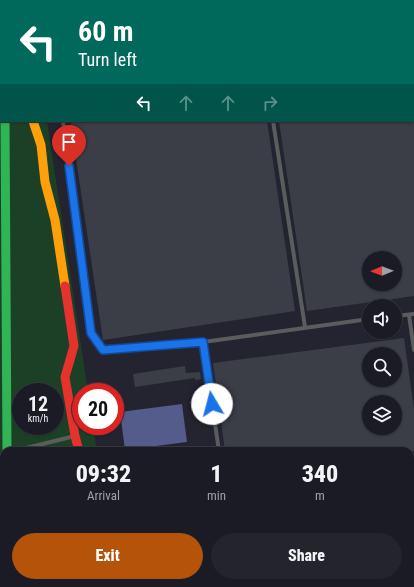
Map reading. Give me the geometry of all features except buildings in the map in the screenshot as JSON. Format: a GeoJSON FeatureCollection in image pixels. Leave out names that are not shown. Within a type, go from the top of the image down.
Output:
{"type":"FeatureCollection","features":[{"type":"Feature","properties":{"kind":"street"},"geometry":{"type":"LineString","coordinates":[[5,122],[7,447]]}},
{"type":"Feature","properties":{"kind":"street"},"geometry":{"type":"LineString","coordinates":[[33,122],[41,145],[45,182],[54,220],[74,346],[65,377],[78,447]]}},
{"type":"Feature","properties":{"kind":"lane"},"geometry":{"type":"LineString","coordinates":[[63,122],[91,333],[103,350],[203,342],[362,320]]}},
{"type":"Feature","properties":{"kind":"lane"},"geometry":{"type":"LineString","coordinates":[[273,122],[305,327]]}},
{"type":"Feature","properties":{"kind":"lane"},"geometry":{"type":"LineString","coordinates":[[402,316],[414,314]]}},
{"type":"Feature","properties":{"kind":"lane"},"geometry":{"type":"LineString","coordinates":[[409,315],[414,350]]}},
{"type":"Feature","properties":{"kind":"lane"},"geometry":{"type":"LineString","coordinates":[[203,342],[218,447]]}},
{"type":"Feature","properties":{"kind":"lane"},"geometry":{"type":"LineString","coordinates":[[30,447],[75,436]]}},
{"type":"Feature","properties":{"kind":"green space"},"geometry":{"type":"Polygon","coordinates":[[[0,122],[47,122],[87,383],[72,383],[72,435],[94,435],[96,447],[0,447],[0,122]]]}},
{"type":"Feature","properties":{"kind":"water"},"geometry":{"type":"Polygon","coordinates":[[[182,404],[187,442],[148,447],[125,447],[123,435],[124,411],[182,404]]]}},
{"type":"Feature","properties":{"kind":"traffic: fast"},"geometry":{"type":"LineString","coordinates":[[5,122],[7,447]]}},
{"type":"Feature","properties":{"kind":"traffic: slow"},"geometry":{"type":"LineString","coordinates":[[33,122],[41,145],[45,182],[55,220],[65,286]]}},
{"type":"Feature","properties":{"kind":"traffic: jam"},"geometry":{"type":"LineString","coordinates":[[65,286],[74,346],[65,377],[78,447]]}},
{"type":"Feature","properties":{"kind":"route"},"geometry":{"type":"LineString","coordinates":[[69,166],[91,333],[103,350],[203,342],[212,404]]}}]}
